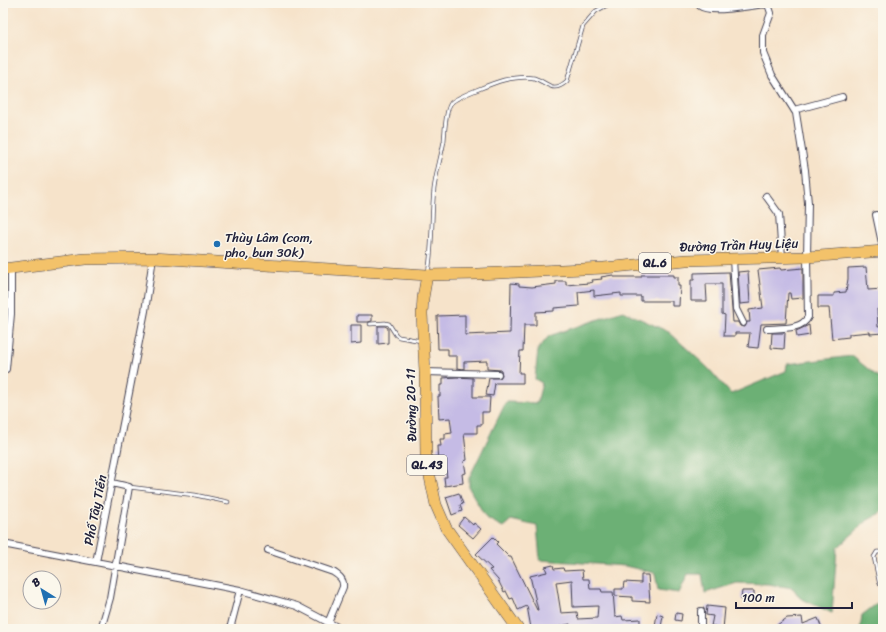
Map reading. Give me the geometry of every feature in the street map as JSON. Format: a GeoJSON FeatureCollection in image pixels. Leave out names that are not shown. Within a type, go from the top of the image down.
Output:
{"type":"FeatureCollection","features":[{"type":"Feature","properties":{"kind":"highway","name":"Đường Trần Huy Liệu"},"geometry":{"type":"LineString","coordinates":[[427,275],[604,268],[686,260],[807,257],[883,251]]}},
{"type":"Feature","properties":{"kind":"highway","name":"QL.6"},"geometry":{"type":"LineString","coordinates":[[7,268],[85,259],[153,258],[427,275]]}},
{"type":"Feature","properties":{"kind":"highway","name":"Đường 20-11"},"geometry":{"type":"LineString","coordinates":[[427,275],[423,298],[426,458],[431,488],[440,517],[446,528],[518,629]]}},
{"type":"Feature","properties":{"kind":"street"},"geometry":{"type":"LineString","coordinates":[[699,3],[700,6],[706,9],[746,8],[767,4],[770,13],[763,34],[763,53],[772,75],[796,113],[807,189],[808,317],[806,322],[802,324],[791,327],[767,329]]}},
{"type":"Feature","properties":{"kind":"street"},"geometry":{"type":"LineString","coordinates":[[794,110],[842,96]]}},
{"type":"Feature","properties":{"kind":"street"},"geometry":{"type":"LineString","coordinates":[[766,196],[779,214],[782,258]]}},
{"type":"Feature","properties":{"kind":"street"},"geometry":{"type":"LineString","coordinates":[[876,215],[883,248]]}},
{"type":"Feature","properties":{"kind":"street","name":"Phố Tây Tiến"},"geometry":{"type":"LineString","coordinates":[[153,258],[145,311],[96,562],[240,590],[297,606],[341,629]]}},
{"type":"Feature","properties":{"kind":"street"},"geometry":{"type":"LineString","coordinates":[[733,259],[736,309],[743,324]]}},
{"type":"Feature","properties":{"kind":"street"},"geometry":{"type":"LineString","coordinates":[[6,369],[11,314],[7,268]]}},
{"type":"Feature","properties":{"kind":"street"},"geometry":{"type":"LineString","coordinates":[[425,372],[498,374]]}},
{"type":"Feature","properties":{"kind":"street"},"geometry":{"type":"LineString","coordinates":[[102,629],[116,566],[128,487],[112,483]]}},
{"type":"Feature","properties":{"kind":"street"},"geometry":{"type":"LineString","coordinates":[[3,544],[96,562]]}},
{"type":"Feature","properties":{"kind":"street"},"geometry":{"type":"LineString","coordinates":[[268,550],[334,572],[340,577],[343,582],[343,587],[328,622]]}},
{"type":"Feature","properties":{"kind":"street"},"geometry":{"type":"LineString","coordinates":[[230,629],[240,590]]}},
{"type":"Feature","properties":{"kind":"street"},"geometry":{"type":"LineString","coordinates":[[701,611],[701,629]]}},
{"type":"Feature","properties":{"kind":"lane"},"geometry":{"type":"LineString","coordinates":[[427,275],[431,252],[434,187],[451,103],[458,98],[503,80],[534,78],[552,87],[560,87],[567,81],[583,26],[596,11],[611,3]]}},
{"type":"Feature","properties":{"kind":"lane"},"geometry":{"type":"LineString","coordinates":[[370,324],[389,324],[399,337],[424,342]]}},
{"type":"Feature","properties":{"kind":"lane"},"geometry":{"type":"LineString","coordinates":[[128,487],[195,495],[228,502]]}},
{"type":"Feature","properties":{"kind":"lane"},"geometry":{"type":"LineString","coordinates":[[883,552],[877,552],[874,557],[878,581],[883,585]]}},
{"type":"Feature","properties":{"kind":"green space"},"geometry":{"type":"Polygon","coordinates":[[[623,311],[669,332],[708,368],[731,394],[786,371],[787,364],[852,356],[883,381],[883,512],[868,520],[837,548],[832,613],[800,598],[793,588],[768,584],[737,583],[705,593],[702,574],[688,574],[679,593],[658,590],[655,573],[625,566],[540,560],[537,526],[511,520],[503,527],[486,518],[469,488],[469,478],[506,402],[537,403],[542,383],[535,379],[538,349],[549,336],[623,311]]]}},
{"type":"Feature","properties":{"kind":"green space"},"geometry":{"type":"Polygon","coordinates":[[[883,599],[883,629],[860,629],[862,615],[883,599]]]}},
{"type":"Feature","properties":{"kind":"building"},"geometry":{"type":"Polygon","coordinates":[[[866,267],[868,290],[883,289],[883,309],[877,309],[878,327],[883,326],[883,333],[870,334],[870,332],[849,334],[849,337],[832,339],[829,308],[818,308],[818,296],[834,296],[834,293],[846,292],[848,268],[866,267]]]}},
{"type":"Feature","properties":{"kind":"building"},"geometry":{"type":"Polygon","coordinates":[[[780,268],[781,270],[803,268],[803,298],[791,299],[790,293],[788,293],[786,323],[761,324],[758,348],[748,347],[750,333],[735,333],[735,336],[724,336],[725,315],[722,314],[722,284],[706,284],[707,301],[691,301],[691,280],[694,280],[694,273],[729,272],[733,322],[738,322],[740,326],[745,327],[747,322],[750,322],[749,310],[763,308],[758,270],[780,268]]]}},
{"type":"Feature","properties":{"kind":"building"},"geometry":{"type":"Polygon","coordinates":[[[748,271],[750,303],[740,304],[738,272],[748,271]]]}},
{"type":"Feature","properties":{"kind":"building"},"geometry":{"type":"Polygon","coordinates":[[[613,275],[614,277],[641,277],[641,275],[674,275],[674,277],[678,277],[678,286],[680,286],[679,306],[672,306],[672,301],[641,301],[641,296],[621,296],[621,293],[594,296],[594,290],[578,292],[579,306],[554,308],[554,311],[536,312],[536,325],[524,325],[523,351],[520,351],[519,373],[523,373],[523,383],[495,383],[493,396],[486,395],[489,378],[500,378],[502,375],[501,370],[487,369],[487,361],[464,362],[464,369],[457,368],[457,356],[448,356],[448,349],[438,349],[437,316],[465,315],[465,335],[510,333],[511,283],[519,284],[519,286],[532,287],[556,284],[556,281],[566,281],[566,285],[589,283],[593,282],[592,280],[602,279],[601,277],[613,275]]]}},
{"type":"Feature","properties":{"kind":"building"},"geometry":{"type":"Polygon","coordinates":[[[357,315],[372,315],[372,321],[357,322],[357,315]]]}},
{"type":"Feature","properties":{"kind":"building"},"geometry":{"type":"Polygon","coordinates":[[[351,325],[361,325],[361,343],[351,344],[351,325]]]}},
{"type":"Feature","properties":{"kind":"building"},"geometry":{"type":"Polygon","coordinates":[[[809,325],[810,335],[797,337],[796,331],[809,325]]]}},
{"type":"Feature","properties":{"kind":"building"},"geometry":{"type":"Polygon","coordinates":[[[378,326],[385,326],[388,328],[388,343],[378,344],[378,326]]]}},
{"type":"Feature","properties":{"kind":"building"},"geometry":{"type":"Polygon","coordinates":[[[772,333],[785,333],[784,349],[771,348],[772,333]]]}},
{"type":"Feature","properties":{"kind":"building"},"geometry":{"type":"Polygon","coordinates":[[[443,378],[473,378],[473,397],[490,397],[489,412],[482,412],[482,425],[477,425],[477,433],[464,433],[467,460],[464,461],[466,473],[462,474],[463,483],[445,486],[444,477],[447,477],[445,464],[438,465],[437,446],[441,446],[440,439],[445,439],[445,434],[452,433],[450,418],[439,419],[438,396],[440,396],[440,385],[443,385],[443,378]]]}},
{"type":"Feature","properties":{"kind":"building"},"geometry":{"type":"Polygon","coordinates":[[[459,493],[463,504],[460,505],[462,511],[452,515],[446,497],[459,493]]]}},
{"type":"Feature","properties":{"kind":"building"},"geometry":{"type":"Polygon","coordinates":[[[464,517],[473,525],[474,523],[481,529],[473,538],[458,525],[464,517]]]}},
{"type":"Feature","properties":{"kind":"building"},"geometry":{"type":"Polygon","coordinates":[[[493,537],[498,542],[496,544],[509,557],[511,557],[537,610],[530,576],[547,572],[545,567],[553,565],[554,569],[563,568],[564,571],[582,570],[583,579],[589,579],[590,589],[601,589],[602,592],[613,592],[615,617],[622,616],[623,620],[640,619],[640,628],[627,629],[627,626],[606,629],[571,629],[570,624],[553,629],[541,629],[540,627],[531,628],[527,606],[518,610],[513,598],[510,599],[506,591],[504,592],[498,580],[489,570],[492,569],[476,554],[493,537]],[[572,580],[556,582],[561,613],[577,612],[578,619],[597,618],[598,606],[573,607],[572,580]]]}},
{"type":"Feature","properties":{"kind":"building"},"geometry":{"type":"Polygon","coordinates":[[[641,575],[648,575],[650,602],[632,601],[632,597],[615,596],[615,589],[623,589],[624,582],[641,583],[641,575]]]}},
{"type":"Feature","properties":{"kind":"building"},"geometry":{"type":"Polygon","coordinates":[[[742,591],[754,591],[754,602],[745,602],[745,599],[741,599],[742,591]]]}},
{"type":"Feature","properties":{"kind":"building"},"geometry":{"type":"Polygon","coordinates":[[[707,606],[725,608],[723,629],[714,629],[715,626],[711,626],[713,616],[706,615],[707,606]]]}},
{"type":"Feature","properties":{"kind":"building"},"geometry":{"type":"Polygon","coordinates":[[[676,613],[682,614],[681,621],[675,620],[676,613]]]}},
{"type":"Feature","properties":{"kind":"building"},"geometry":{"type":"Polygon","coordinates":[[[657,614],[663,616],[661,627],[655,626],[657,614]]]}},
{"type":"Feature","properties":{"kind":"building"},"geometry":{"type":"Polygon","coordinates":[[[802,617],[803,624],[818,618],[822,629],[779,629],[777,625],[787,618],[802,617]]]}},
{"type":"Feature","properties":{"kind":"place","name":"Thùy Lâm (com, pho, bun 30k)"},"geometry":{"type":"Point","coordinates":[217,244]}}]}
